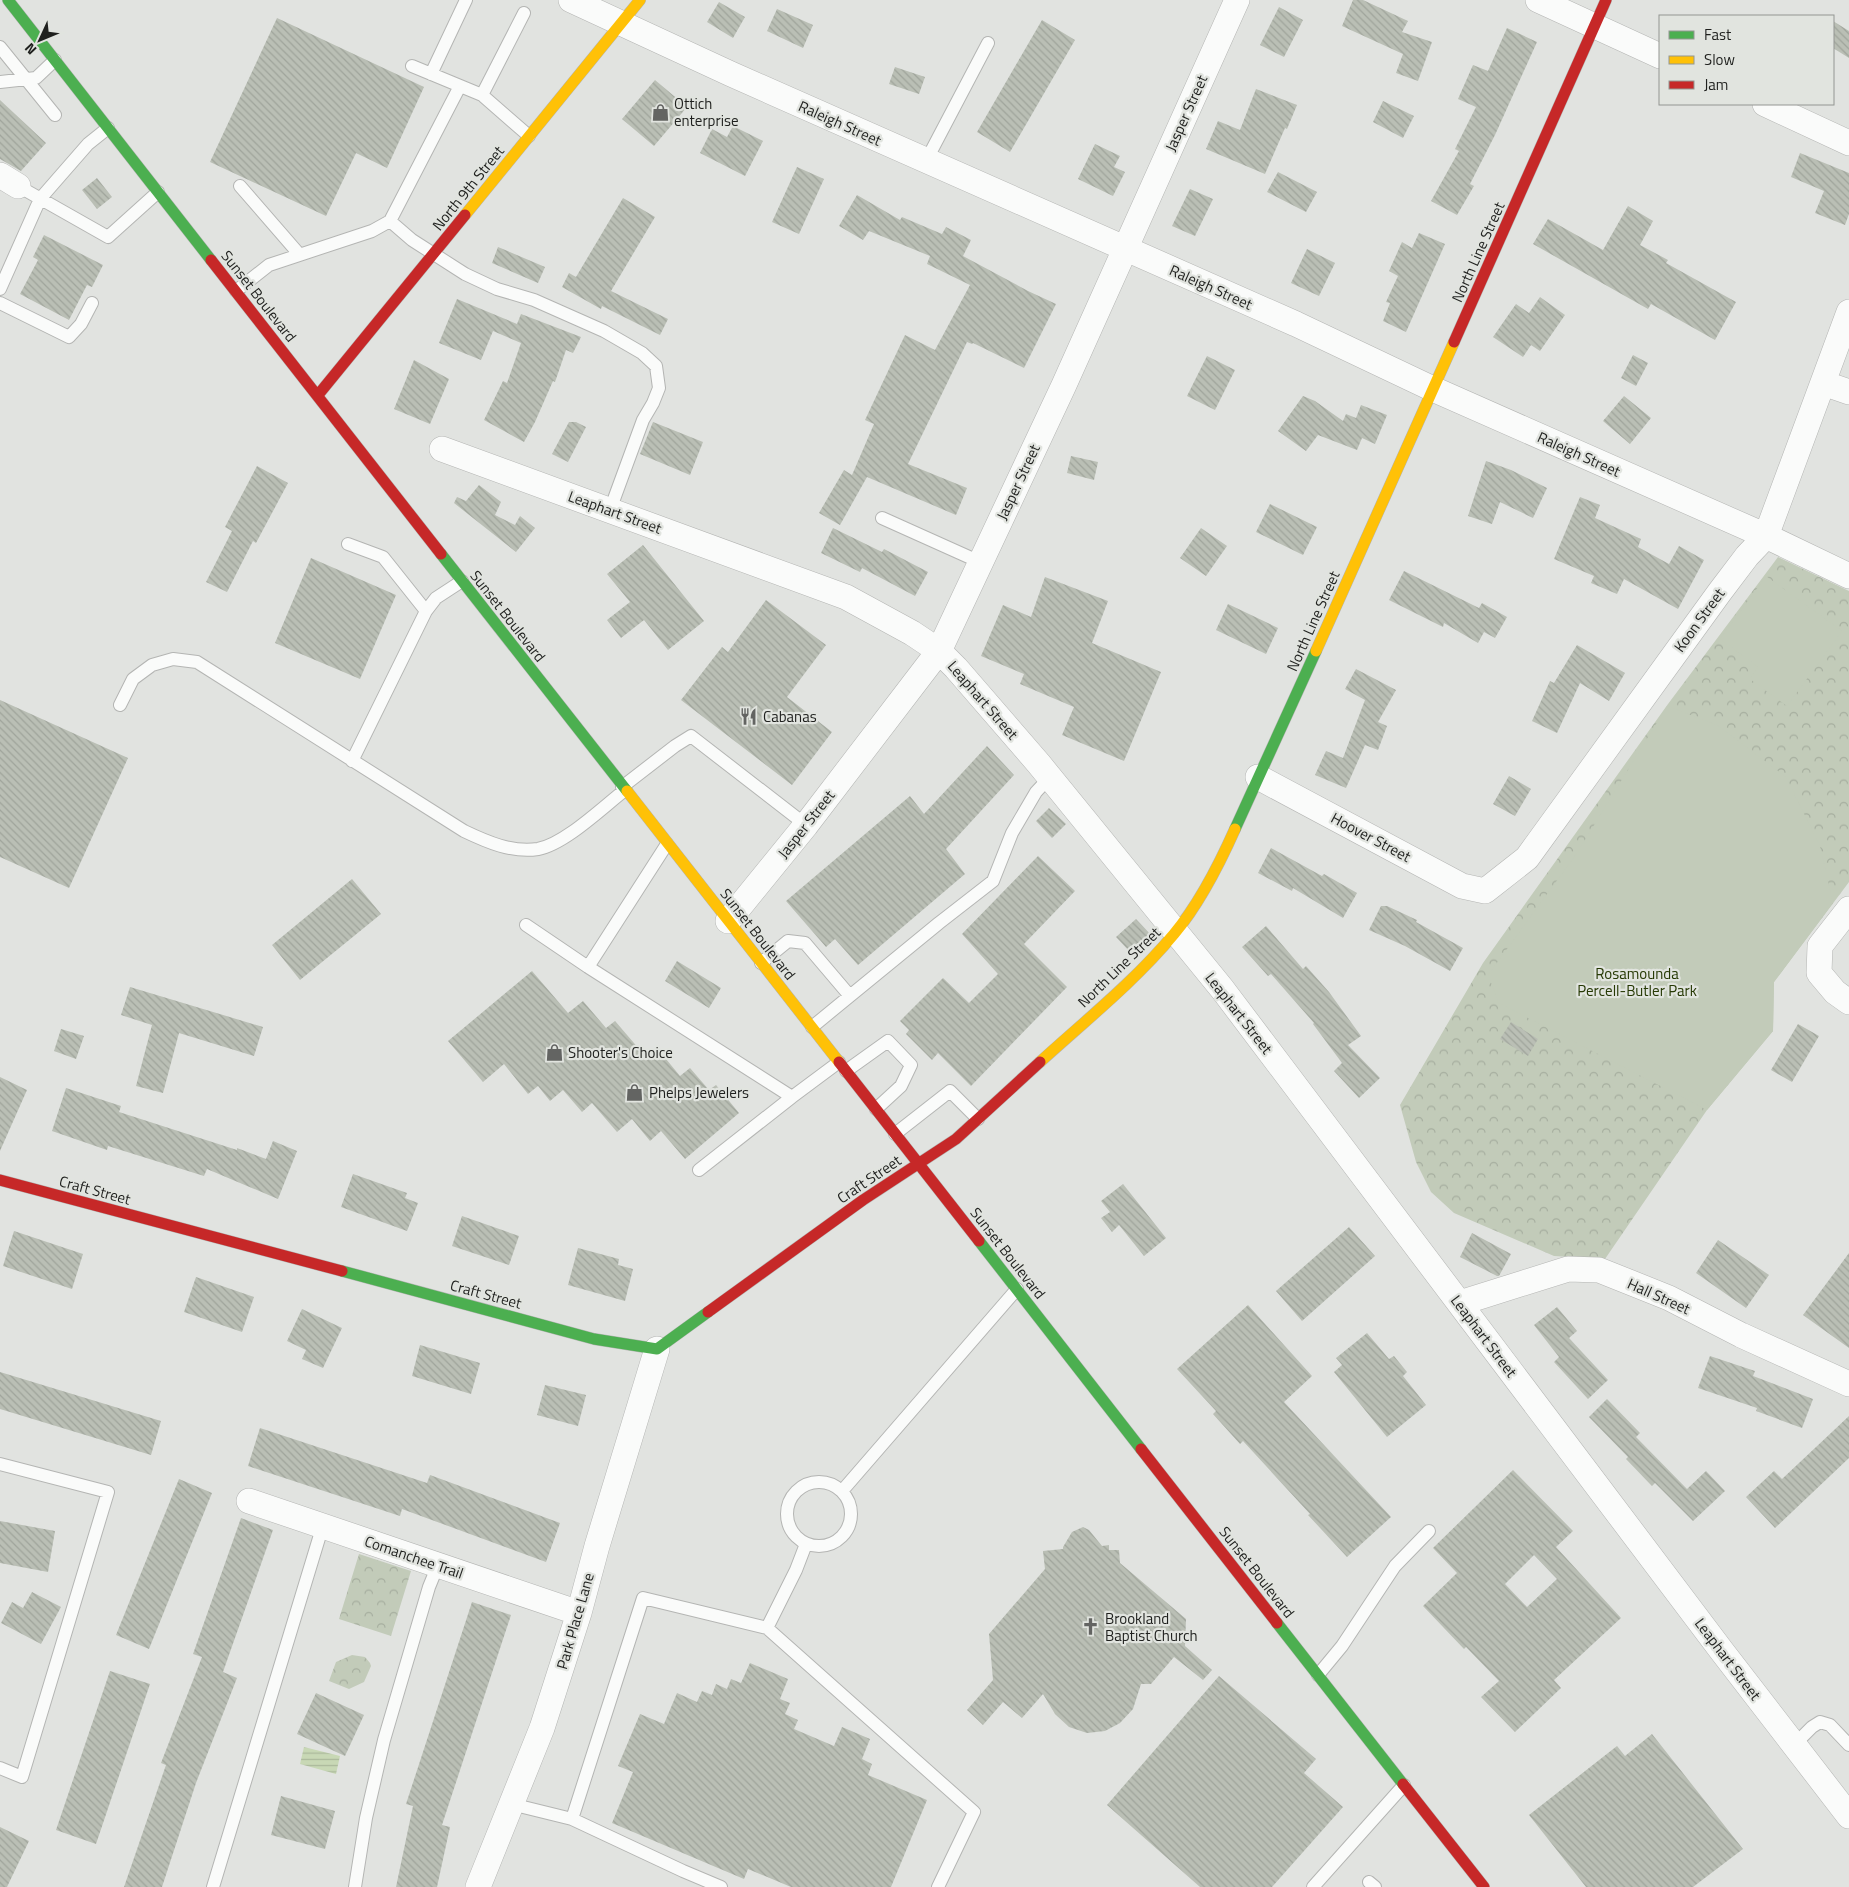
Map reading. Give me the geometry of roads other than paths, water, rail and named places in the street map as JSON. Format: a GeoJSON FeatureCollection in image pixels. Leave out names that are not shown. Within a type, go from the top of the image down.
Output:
{"type":"FeatureCollection","features":[{"type":"Feature","properties":{"kind":"street","name":"Sunset Boulevard"},"geometry":{"type":"LineString","coordinates":[[8,0],[1017,1289],[1404,1785],[1479,1885]]}},
{"type":"Feature","properties":{"kind":"street","name":"Raleigh Street"},"geometry":{"type":"LineString","coordinates":[[571,0],[1124,249],[1296,324],[1433,389],[1766,536],[1849,576]]}},
{"type":"Feature","properties":{"kind":"street","name":"North 9th Street"},"geometry":{"type":"LineString","coordinates":[[318,396],[640,0]]}},
{"type":"Feature","properties":{"kind":"street","name":"Jasper Street"},"geometry":{"type":"LineString","coordinates":[[728,921],[806,825],[939,651],[1064,385],[1237,0]]}},
{"type":"Feature","properties":{"kind":"street"},"geometry":{"type":"LineString","coordinates":[[1538,0],[1659,56]]}},
{"type":"Feature","properties":{"kind":"street","name":"North Line Street"},"geometry":{"type":"LineString","coordinates":[[918,1163],[956,1139],[1147,964],[1175,933],[1198,900],[1225,851],[1606,0]]}},
{"type":"Feature","properties":{"kind":"street"},"geometry":{"type":"LineString","coordinates":[[1766,105],[1849,143]]}},
{"type":"Feature","properties":{"kind":"street","name":"Koon Street"},"geometry":{"type":"LineString","coordinates":[[1485,891],[1527,858],[1718,593],[1747,556],[1766,536],[1849,312]]}},
{"type":"Feature","properties":{"kind":"street"},"geometry":{"type":"LineString","coordinates":[[1824,383],[1849,392]]}},
{"type":"Feature","properties":{"kind":"street","name":"Leaphart Street"},"geometry":{"type":"LineString","coordinates":[[442,450],[846,597],[912,633],[939,651],[956,668],[1050,777],[1223,990],[1849,1816]]}},
{"type":"Feature","properties":{"kind":"street","name":"Hoover Street"},"geometry":{"type":"LineString","coordinates":[[1258,777],[1462,886],[1485,891]]}},
{"type":"Feature","properties":{"kind":"street"},"geometry":{"type":"LineString","coordinates":[[1849,909],[1820,946],[1819,973],[1835,992],[1849,1002]]}},
{"type":"Feature","properties":{"kind":"street","name":"Craft Street"},"geometry":{"type":"LineString","coordinates":[[0,1180],[594,1339],[656,1349],[863,1200],[918,1163]]}},
{"type":"Feature","properties":{"kind":"street","name":"Hall Street"},"geometry":{"type":"LineString","coordinates":[[1460,1303],[1568,1269],[1599,1270],[1669,1298],[1741,1335],[1849,1384]]}},
{"type":"Feature","properties":{"kind":"street","name":"Park Place Lane"},"geometry":{"type":"LineString","coordinates":[[478,1887],[542,1728],[579,1613],[596,1546],[656,1349]]}},
{"type":"Feature","properties":{"kind":"street","name":"Comanchee Trail"},"geometry":{"type":"LineString","coordinates":[[249,1501],[579,1613]]}},
{"type":"Feature","properties":{"kind":"lane"},"geometry":{"type":"LineString","coordinates":[[431,74],[466,0]]}},
{"type":"Feature","properties":{"kind":"lane"},"geometry":{"type":"LineString","coordinates":[[482,95],[524,13]]}},
{"type":"Feature","properties":{"kind":"lane"},"geometry":{"type":"LineString","coordinates":[[926,160],[988,43]]}},
{"type":"Feature","properties":{"kind":"lane"},"geometry":{"type":"LineString","coordinates":[[0,47],[55,115]]}},
{"type":"Feature","properties":{"kind":"lane"},"geometry":{"type":"LineString","coordinates":[[0,82],[36,78],[55,60]]}},
{"type":"Feature","properties":{"kind":"lane"},"geometry":{"type":"LineString","coordinates":[[412,66],[482,95],[530,136]]}},
{"type":"Feature","properties":{"kind":"lane"},"geometry":{"type":"LineString","coordinates":[[236,291],[269,265],[372,231],[390,221],[460,86]]}},
{"type":"Feature","properties":{"kind":"lane"},"geometry":{"type":"LineString","coordinates":[[0,289],[40,199],[88,144],[108,128]]}},
{"type":"Feature","properties":{"kind":"lane"},"geometry":{"type":"LineString","coordinates":[[9,180],[108,237],[158,192]]}},
{"type":"Feature","properties":{"kind":"lane"},"geometry":{"type":"LineString","coordinates":[[240,186],[299,254]]}},
{"type":"Feature","properties":{"kind":"lane"},"geometry":{"type":"LineString","coordinates":[[390,221],[412,240],[465,274],[496,289],[534,300],[604,331],[642,353],[656,366],[659,388],[643,420],[610,510]]}},
{"type":"Feature","properties":{"kind":"lane"},"geometry":{"type":"LineString","coordinates":[[0,303],[69,338],[81,324],[92,303]]}},
{"type":"Feature","properties":{"kind":"lane"},"geometry":{"type":"LineString","coordinates":[[882,518],[980,562]]}},
{"type":"Feature","properties":{"kind":"lane"},"geometry":{"type":"LineString","coordinates":[[348,544],[383,557],[426,611]]}},
{"type":"Feature","properties":{"kind":"lane"},"geometry":{"type":"LineString","coordinates":[[352,761],[426,611],[436,598],[462,581]]}},
{"type":"Feature","properties":{"kind":"lane"},"geometry":{"type":"LineString","coordinates":[[120,705],[133,680],[152,665],[173,659],[197,662],[464,831],[490,844],[516,849],[539,849],[560,841],[675,746],[691,736],[806,825]]}},
{"type":"Feature","properties":{"kind":"lane"},"geometry":{"type":"LineString","coordinates":[[812,1027],[993,881],[1012,833],[1036,792],[1050,777]]}},
{"type":"Feature","properties":{"kind":"lane"},"geometry":{"type":"LineString","coordinates":[[588,968],[667,844]]}},
{"type":"Feature","properties":{"kind":"lane"},"geometry":{"type":"LineString","coordinates":[[526,925],[588,968],[792,1097]]}},
{"type":"Feature","properties":{"kind":"lane"},"geometry":{"type":"LineString","coordinates":[[761,963],[788,942],[805,943],[850,996]]}},
{"type":"Feature","properties":{"kind":"lane"},"geometry":{"type":"LineString","coordinates":[[699,1170],[792,1097],[842,1066],[888,1041],[911,1065],[901,1086],[876,1109]]}},
{"type":"Feature","properties":{"kind":"lane"},"geometry":{"type":"LineString","coordinates":[[895,1134],[950,1091],[978,1119]]}},
{"type":"Feature","properties":{"kind":"lane"},"geometry":{"type":"LineString","coordinates":[[842,1491],[1017,1289]]}},
{"type":"Feature","properties":{"kind":"lane"},"geometry":{"type":"LineString","coordinates":[[0,1464],[108,1492],[22,1777],[0,1768]]}},
{"type":"Feature","properties":{"kind":"lane"},"geometry":{"type":"LineString","coordinates":[[814,1482],[824,1482],[842,1491],[852,1512],[851,1522],[846,1533],[838,1541],[828,1546],[817,1547],[806,1544],[797,1538],[790,1528],[787,1519],[787,1509],[797,1491],[805,1485],[814,1482]]}},
{"type":"Feature","properties":{"kind":"lane"},"geometry":{"type":"LineString","coordinates":[[213,1887],[323,1526]]}},
{"type":"Feature","properties":{"kind":"lane"},"geometry":{"type":"LineString","coordinates":[[1318,1675],[1342,1646],[1395,1566],[1429,1531]]}},
{"type":"Feature","properties":{"kind":"lane"},"geometry":{"type":"LineString","coordinates":[[767,1628],[796,1570],[806,1544]]}},
{"type":"Feature","properties":{"kind":"lane"},"geometry":{"type":"LineString","coordinates":[[355,1887],[366,1818],[384,1740],[429,1587],[438,1565]]}},
{"type":"Feature","properties":{"kind":"lane"},"geometry":{"type":"LineString","coordinates":[[572,1819],[643,1598],[767,1628],[974,1812],[938,1887]]}},
{"type":"Feature","properties":{"kind":"lane"},"geometry":{"type":"LineString","coordinates":[[1794,1745],[1812,1727],[1820,1722],[1830,1725],[1849,1745]]}},
{"type":"Feature","properties":{"kind":"lane"},"geometry":{"type":"LineString","coordinates":[[1313,1887],[1404,1785]]}},
{"type":"Feature","properties":{"kind":"lane"},"geometry":{"type":"LineString","coordinates":[[512,1804],[572,1819],[721,1887]]}},
{"type":"Feature","properties":{"kind":"place","name":"Ottich enterprise"},"geometry":{"type":"Point","coordinates":[660,112]}},
{"type":"Feature","properties":{"kind":"place","name":"Cabanas"},"geometry":{"type":"Point","coordinates":[749,716]}},
{"type":"Feature","properties":{"kind":"place","name":"Shooter's Choice"},"geometry":{"type":"Point","coordinates":[554,1052]}},
{"type":"Feature","properties":{"kind":"place","name":"Phelps Jewelers"},"geometry":{"type":"Point","coordinates":[635,1092]}},
{"type":"Feature","properties":{"kind":"place","name":"Brookland Baptist Church"},"geometry":{"type":"Point","coordinates":[1091,1627]}},
{"type":"Feature","properties":{"kind":"park label","name":"Rosamounda Percell-Butler Park"},"geometry":{"type":"Point","coordinates":[1637,982]}}]}
